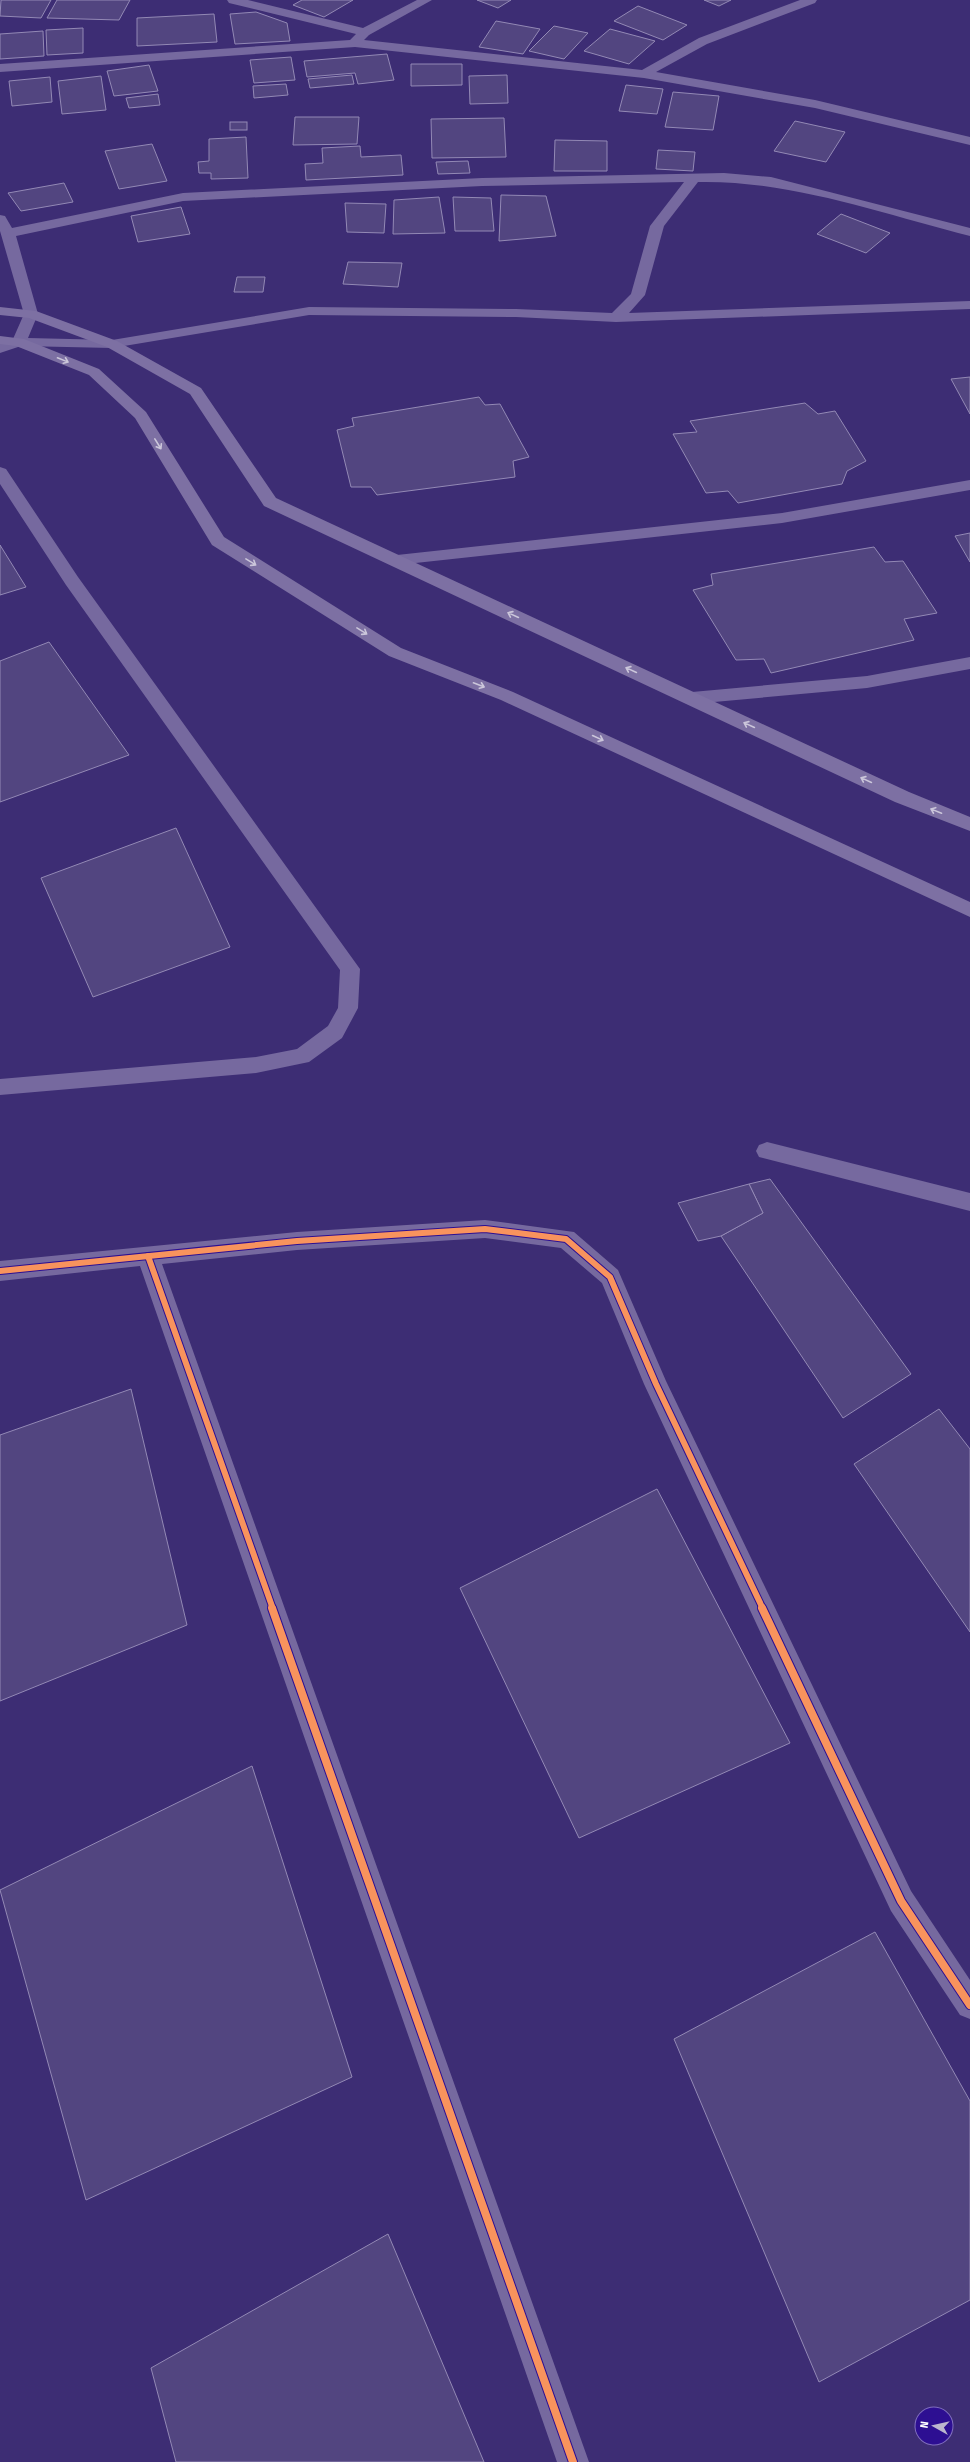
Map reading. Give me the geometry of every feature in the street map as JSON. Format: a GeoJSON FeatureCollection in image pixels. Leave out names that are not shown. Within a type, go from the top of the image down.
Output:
{"type":"FeatureCollection","features":[{"type":"Feature","properties":{"kind":"main road"},"geometry":{"type":"LineString","coordinates":[[0,311],[31,314],[112,344],[196,391],[270,502],[902,797],[970,824]]}},
{"type":"Feature","properties":{"kind":"main road"},"geometry":{"type":"LineString","coordinates":[[0,340],[19,342],[94,372],[141,415],[218,541],[395,652],[507,696],[970,910]]}},
{"type":"Feature","properties":{"kind":"street"},"geometry":{"type":"LineString","coordinates":[[233,0],[365,32]]}},
{"type":"Feature","properties":{"kind":"street"},"geometry":{"type":"LineString","coordinates":[[354,43],[365,32],[426,0]]}},
{"type":"Feature","properties":{"kind":"street"},"geometry":{"type":"LineString","coordinates":[[644,74],[703,41],[811,0]]}},
{"type":"Feature","properties":{"kind":"street"},"geometry":{"type":"LineString","coordinates":[[0,68],[354,43],[644,74],[815,104],[970,141]]}},
{"type":"Feature","properties":{"kind":"street"},"geometry":{"type":"LineString","coordinates":[[8,233],[183,197],[482,182],[694,178],[772,181],[970,232]]}},
{"type":"Feature","properties":{"kind":"street"},"geometry":{"type":"LineString","coordinates":[[616,318],[638,295],[657,226],[694,178]]}},
{"type":"Feature","properties":{"kind":"street"},"geometry":{"type":"LineString","coordinates":[[0,219],[8,233],[31,314],[19,342]]}},
{"type":"Feature","properties":{"kind":"street"},"geometry":{"type":"LineString","coordinates":[[0,349],[19,342],[112,344],[309,311],[516,313],[616,318],[970,305]]}},
{"type":"Feature","properties":{"kind":"street"},"geometry":{"type":"LineString","coordinates":[[0,472],[72,581],[350,969],[348,1008],[345,1014],[335,1032],[302,1056],[256,1065],[0,1087]]}},
{"type":"Feature","properties":{"kind":"street"},"geometry":{"type":"LineString","coordinates":[[397,560],[668,532],[782,518],[970,485]]}},
{"type":"Feature","properties":{"kind":"street"},"geometry":{"type":"LineString","coordinates":[[692,698],[867,682],[970,663]]}},
{"type":"Feature","properties":{"kind":"street"},"geometry":{"type":"LineString","coordinates":[[767,1151],[970,1202]]}},
{"type":"Feature","properties":{"kind":"street"},"geometry":{"type":"LineString","coordinates":[[0,1271],[297,1241],[485,1229],[566,1239],[610,1277],[656,1384],[901,1901],[970,2005]]}},
{"type":"Feature","properties":{"kind":"street"},"geometry":{"type":"LineString","coordinates":[[148,1256],[574,2462]]}},
{"type":"Feature","properties":{"kind":"building"},"geometry":{"type":"Polygon","coordinates":[[[1,0],[51,0],[41,18],[0,16],[1,0]]]}},
{"type":"Feature","properties":{"kind":"building"},"geometry":{"type":"Polygon","coordinates":[[[57,0],[130,0],[119,20],[47,18],[57,0]]]}},
{"type":"Feature","properties":{"kind":"building"},"geometry":{"type":"Polygon","coordinates":[[[302,0],[353,0],[324,17],[293,5],[302,0]]]}},
{"type":"Feature","properties":{"kind":"building"},"geometry":{"type":"Polygon","coordinates":[[[477,0],[511,0],[498,8],[477,0]]]}},
{"type":"Feature","properties":{"kind":"building"},"geometry":{"type":"Polygon","coordinates":[[[704,0],[731,0],[719,6],[704,0]]]}},
{"type":"Feature","properties":{"kind":"building"},"geometry":{"type":"Polygon","coordinates":[[[638,6],[687,25],[663,40],[614,21],[638,6]]]}},
{"type":"Feature","properties":{"kind":"building"},"geometry":{"type":"Polygon","coordinates":[[[256,12],[287,23],[290,41],[235,44],[230,14],[256,12]]]}},
{"type":"Feature","properties":{"kind":"building"},"geometry":{"type":"Polygon","coordinates":[[[214,14],[217,42],[137,46],[137,18],[214,14]]]}},
{"type":"Feature","properties":{"kind":"building"},"geometry":{"type":"Polygon","coordinates":[[[496,21],[540,29],[523,54],[479,47],[496,21]]]}},
{"type":"Feature","properties":{"kind":"building"},"geometry":{"type":"Polygon","coordinates":[[[554,26],[588,33],[564,59],[529,51],[554,26]]]}},
{"type":"Feature","properties":{"kind":"building"},"geometry":{"type":"Polygon","coordinates":[[[83,28],[83,53],[47,55],[46,30],[83,28]]]}},
{"type":"Feature","properties":{"kind":"building"},"geometry":{"type":"Polygon","coordinates":[[[610,29],[655,41],[629,64],[584,51],[610,29]]]}},
{"type":"Feature","properties":{"kind":"building"},"geometry":{"type":"Polygon","coordinates":[[[43,31],[44,56],[0,59],[0,34],[43,31]]]}},
{"type":"Feature","properties":{"kind":"building"},"geometry":{"type":"Polygon","coordinates":[[[387,54],[394,80],[358,84],[355,73],[307,77],[304,61],[387,54]]]}},
{"type":"Feature","properties":{"kind":"building"},"geometry":{"type":"Polygon","coordinates":[[[291,57],[295,80],[254,83],[250,60],[291,57]]]}},
{"type":"Feature","properties":{"kind":"building"},"geometry":{"type":"Polygon","coordinates":[[[411,64],[462,64],[462,85],[411,86],[411,64]]]}},
{"type":"Feature","properties":{"kind":"building"},"geometry":{"type":"Polygon","coordinates":[[[149,65],[158,91],[114,96],[107,71],[149,65]]]}},
{"type":"Feature","properties":{"kind":"building"},"geometry":{"type":"Polygon","coordinates":[[[352,75],[354,84],[310,88],[308,79],[352,75]]]}},
{"type":"Feature","properties":{"kind":"building"},"geometry":{"type":"Polygon","coordinates":[[[507,75],[508,103],[470,104],[469,76],[507,75]]]}},
{"type":"Feature","properties":{"kind":"building"},"geometry":{"type":"Polygon","coordinates":[[[101,76],[106,110],[62,114],[58,81],[101,76]]]}},
{"type":"Feature","properties":{"kind":"building"},"geometry":{"type":"Polygon","coordinates":[[[50,77],[52,102],[12,106],[9,81],[50,77]]]}},
{"type":"Feature","properties":{"kind":"building"},"geometry":{"type":"Polygon","coordinates":[[[286,84],[288,95],[254,98],[253,86],[286,84]]]}},
{"type":"Feature","properties":{"kind":"building"},"geometry":{"type":"Polygon","coordinates":[[[626,85],[663,89],[657,114],[619,111],[626,85]]]}},
{"type":"Feature","properties":{"kind":"building"},"geometry":{"type":"Polygon","coordinates":[[[673,92],[719,96],[713,130],[665,127],[673,92]]]}},
{"type":"Feature","properties":{"kind":"building"},"geometry":{"type":"Polygon","coordinates":[[[158,94],[160,105],[129,108],[126,98],[158,94]]]}},
{"type":"Feature","properties":{"kind":"building"},"geometry":{"type":"Polygon","coordinates":[[[295,117],[359,117],[357,144],[293,145],[295,117]]]}},
{"type":"Feature","properties":{"kind":"building"},"geometry":{"type":"Polygon","coordinates":[[[504,118],[506,157],[432,158],[431,119],[504,118]]]}},
{"type":"Feature","properties":{"kind":"building"},"geometry":{"type":"Polygon","coordinates":[[[795,121],[845,132],[826,162],[774,151],[795,121]]]}},
{"type":"Feature","properties":{"kind":"building"},"geometry":{"type":"Polygon","coordinates":[[[230,122],[247,122],[247,130],[230,130],[230,122]]]}},
{"type":"Feature","properties":{"kind":"building"},"geometry":{"type":"Polygon","coordinates":[[[246,137],[248,178],[211,179],[211,173],[199,173],[198,162],[209,161],[209,139],[246,137]]]}},
{"type":"Feature","properties":{"kind":"building"},"geometry":{"type":"Polygon","coordinates":[[[555,140],[607,141],[607,171],[554,171],[555,140]]]}},
{"type":"Feature","properties":{"kind":"building"},"geometry":{"type":"Polygon","coordinates":[[[152,144],[167,181],[119,189],[105,151],[152,144]]]}},
{"type":"Feature","properties":{"kind":"building"},"geometry":{"type":"Polygon","coordinates":[[[360,146],[361,157],[401,155],[403,175],[306,180],[305,164],[323,163],[322,148],[360,146]]]}},
{"type":"Feature","properties":{"kind":"building"},"geometry":{"type":"Polygon","coordinates":[[[658,150],[695,152],[693,171],[656,169],[658,150]]]}},
{"type":"Feature","properties":{"kind":"building"},"geometry":{"type":"Polygon","coordinates":[[[468,161],[470,173],[438,174],[436,162],[468,161]]]}},
{"type":"Feature","properties":{"kind":"building"},"geometry":{"type":"Polygon","coordinates":[[[64,183],[73,202],[21,211],[8,193],[64,183]]]}},
{"type":"Feature","properties":{"kind":"building"},"geometry":{"type":"Polygon","coordinates":[[[501,195],[546,196],[556,236],[499,241],[501,195]]]}},
{"type":"Feature","properties":{"kind":"building"},"geometry":{"type":"Polygon","coordinates":[[[439,197],[445,233],[393,234],[394,200],[439,197]]]}},
{"type":"Feature","properties":{"kind":"building"},"geometry":{"type":"Polygon","coordinates":[[[453,197],[491,198],[494,231],[455,231],[453,197]]]}},
{"type":"Feature","properties":{"kind":"building"},"geometry":{"type":"Polygon","coordinates":[[[345,203],[386,204],[384,233],[347,232],[345,203]]]}},
{"type":"Feature","properties":{"kind":"building"},"geometry":{"type":"Polygon","coordinates":[[[181,207],[190,234],[138,242],[131,216],[181,207]]]}},
{"type":"Feature","properties":{"kind":"building"},"geometry":{"type":"Polygon","coordinates":[[[841,214],[890,233],[866,253],[817,234],[841,214]]]}},
{"type":"Feature","properties":{"kind":"building"},"geometry":{"type":"Polygon","coordinates":[[[348,262],[402,263],[398,287],[343,284],[348,262]]]}},
{"type":"Feature","properties":{"kind":"building"},"geometry":{"type":"Polygon","coordinates":[[[237,277],[265,277],[263,292],[234,292],[237,277]]]}},
{"type":"Feature","properties":{"kind":"building"},"geometry":{"type":"Polygon","coordinates":[[[970,377],[970,414],[951,379],[970,377]]]}},
{"type":"Feature","properties":{"kind":"building"},"geometry":{"type":"Polygon","coordinates":[[[479,397],[485,405],[500,404],[529,457],[513,461],[515,477],[377,495],[371,487],[351,487],[337,430],[354,426],[352,418],[479,397]]]}},
{"type":"Feature","properties":{"kind":"building"},"geometry":{"type":"Polygon","coordinates":[[[805,403],[818,414],[835,411],[866,461],[847,471],[842,484],[738,503],[728,491],[706,493],[673,434],[697,432],[690,421],[805,403]]]}},
{"type":"Feature","properties":{"kind":"building"},"geometry":{"type":"Polygon","coordinates":[[[970,533],[970,562],[955,536],[970,533]]]}},
{"type":"Feature","properties":{"kind":"building"},"geometry":{"type":"Polygon","coordinates":[[[0,545],[26,587],[0,595],[0,545]]]}},
{"type":"Feature","properties":{"kind":"building"},"geometry":{"type":"Polygon","coordinates":[[[874,547],[885,562],[903,561],[937,613],[904,619],[914,640],[771,673],[764,659],[736,660],[693,590],[713,585],[711,574],[874,547]]]}},
{"type":"Feature","properties":{"kind":"building"},"geometry":{"type":"Polygon","coordinates":[[[49,642],[129,755],[0,802],[0,661],[49,642]]]}},
{"type":"Feature","properties":{"kind":"building"},"geometry":{"type":"Polygon","coordinates":[[[176,828],[230,947],[93,997],[41,878],[176,828]]]}},
{"type":"Feature","properties":{"kind":"building"},"geometry":{"type":"Polygon","coordinates":[[[770,1179],[911,1374],[843,1418],[721,1236],[763,1213],[749,1184],[770,1179]]]}},
{"type":"Feature","properties":{"kind":"building"},"geometry":{"type":"Polygon","coordinates":[[[749,1184],[763,1213],[721,1236],[698,1241],[678,1203],[749,1184]]]}},
{"type":"Feature","properties":{"kind":"building"},"geometry":{"type":"Polygon","coordinates":[[[131,1389],[187,1625],[0,1701],[0,1435],[131,1389]]]}},
{"type":"Feature","properties":{"kind":"building"},"geometry":{"type":"Polygon","coordinates":[[[939,1409],[970,1449],[970,1632],[854,1464],[939,1409]]]}},
{"type":"Feature","properties":{"kind":"building"},"geometry":{"type":"Polygon","coordinates":[[[657,1489],[790,1743],[579,1838],[460,1588],[657,1489]]]}},
{"type":"Feature","properties":{"kind":"building"},"geometry":{"type":"Polygon","coordinates":[[[252,1766],[352,2077],[86,2200],[0,1890],[252,1766]]]}},
{"type":"Feature","properties":{"kind":"building"},"geometry":{"type":"Polygon","coordinates":[[[875,1932],[970,2101],[970,2300],[819,2382],[674,2039],[875,1932]]]}},
{"type":"Feature","properties":{"kind":"building"},"geometry":{"type":"Polygon","coordinates":[[[388,2234],[484,2462],[176,2462],[151,2368],[388,2234]]]}},
{"type":"Feature","properties":{"kind":"cycle path"},"geometry":{"type":"LineString","coordinates":[[0,1271],[297,1241],[485,1229],[566,1239],[610,1277],[656,1384],[901,1901],[970,2005]]}},
{"type":"Feature","properties":{"kind":"cycle path"},"geometry":{"type":"LineString","coordinates":[[148,1256],[573,2462]]}}]}
